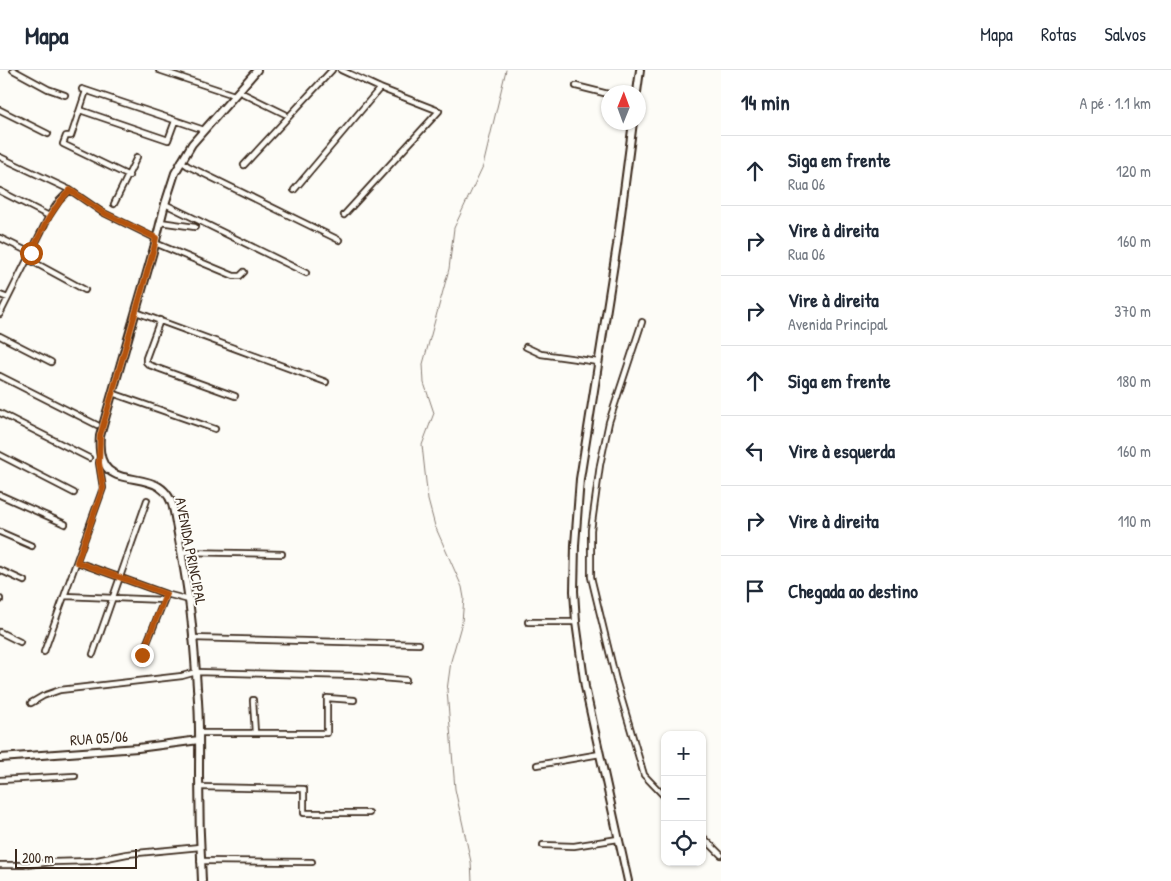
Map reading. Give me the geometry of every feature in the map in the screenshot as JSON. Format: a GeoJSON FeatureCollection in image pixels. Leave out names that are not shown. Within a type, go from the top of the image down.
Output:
{"type":"FeatureCollection","features":[{"type":"Feature","properties":{"kind":"street"},"geometry":{"type":"LineString","coordinates":[[13,70],[48,89],[65,95]]}},
{"type":"Feature","properties":{"kind":"street"},"geometry":{"type":"LineString","coordinates":[[159,70],[236,93],[285,114]]}},
{"type":"Feature","properties":{"kind":"street"},"geometry":{"type":"LineString","coordinates":[[44,652],[103,488],[99,463],[100,436],[175,173],[192,144],[257,70]]}},
{"type":"Feature","properties":{"kind":"street"},"geometry":{"type":"LineString","coordinates":[[244,165],[332,70]]}},
{"type":"Feature","properties":{"kind":"street"},"geometry":{"type":"LineString","coordinates":[[341,70],[380,88],[439,111],[344,215]]}},
{"type":"Feature","properties":{"kind":"street"},"geometry":{"type":"LineString","coordinates":[[638,85],[640,70]]}},
{"type":"Feature","properties":{"kind":"street"},"geometry":{"type":"LineString","coordinates":[[576,86],[601,92]]}},
{"type":"Feature","properties":{"kind":"street"},"geometry":{"type":"LineString","coordinates":[[294,190],[380,88]]}},
{"type":"Feature","properties":{"kind":"street"},"geometry":{"type":"LineString","coordinates":[[129,176],[63,144],[66,136],[71,136],[80,110],[84,90],[204,130]]}},
{"type":"Feature","properties":{"kind":"street"},"geometry":{"type":"LineString","coordinates":[[0,110],[48,134]]}},
{"type":"Feature","properties":{"kind":"street"},"geometry":{"type":"LineString","coordinates":[[80,110],[168,140],[175,121]]}},
{"type":"Feature","properties":{"kind":"street"},"geometry":{"type":"LineString","coordinates":[[628,881],[585,687],[576,622],[575,545],[580,479],[632,130]]}},
{"type":"Feature","properties":{"kind":"street"},"geometry":{"type":"LineString","coordinates":[[0,157],[70,190],[102,212],[155,240],[234,276],[240,276],[244,272]]}},
{"type":"Feature","properties":{"kind":"street"},"geometry":{"type":"LineString","coordinates":[[114,204],[137,157]]}},
{"type":"Feature","properties":{"kind":"street"},"geometry":{"type":"LineString","coordinates":[[181,161],[339,240]]}},
{"type":"Feature","properties":{"kind":"street"},"geometry":{"type":"LineString","coordinates":[[0,314],[49,216],[59,201],[70,190]]}},
{"type":"Feature","properties":{"kind":"street"},"geometry":{"type":"LineString","coordinates":[[0,191],[49,216]]}},
{"type":"Feature","properties":{"kind":"street"},"geometry":{"type":"LineString","coordinates":[[165,204],[306,274]]}},
{"type":"Feature","properties":{"kind":"street"},"geometry":{"type":"LineString","coordinates":[[160,222],[195,227]]}},
{"type":"Feature","properties":{"kind":"street"},"geometry":{"type":"LineString","coordinates":[[0,238],[31,253]]}},
{"type":"Feature","properties":{"kind":"street"},"geometry":{"type":"LineString","coordinates":[[28,260],[85,290]]}},
{"type":"Feature","properties":{"kind":"street"},"geometry":{"type":"LineString","coordinates":[[0,295],[8,298]]}},
{"type":"Feature","properties":{"kind":"street"},"geometry":{"type":"LineString","coordinates":[[136,312],[326,382]]}},
{"type":"Feature","properties":{"kind":"street"},"geometry":{"type":"LineString","coordinates":[[160,320],[146,362],[149,365],[235,396]]}},
{"type":"Feature","properties":{"kind":"street"},"geometry":{"type":"LineString","coordinates":[[642,322],[609,422],[600,465],[591,530],[592,577],[616,680],[644,775],[661,793]]}},
{"type":"Feature","properties":{"kind":"street"},"geometry":{"type":"LineString","coordinates":[[0,336],[51,362]]}},
{"type":"Feature","properties":{"kind":"street"},"geometry":{"type":"LineString","coordinates":[[526,347],[541,354],[598,362]]}},
{"type":"Feature","properties":{"kind":"street"},"geometry":{"type":"LineString","coordinates":[[0,376],[97,425]]}},
{"type":"Feature","properties":{"kind":"street"},"geometry":{"type":"LineString","coordinates":[[112,393],[215,429]]}},
{"type":"Feature","properties":{"kind":"street"},"geometry":{"type":"LineString","coordinates":[[0,413],[89,458]]}},
{"type":"Feature","properties":{"kind":"street"},"geometry":{"type":"LineString","coordinates":[[0,455],[74,493]]}},
{"type":"Feature","properties":{"kind":"street","name":"AVENIDA PRINCIPAL"},"geometry":{"type":"LineString","coordinates":[[100,457],[107,468],[116,475],[131,480],[150,482],[164,490],[172,504],[189,600],[196,672],[202,881]]}},
{"type":"Feature","properties":{"kind":"street"},"geometry":{"type":"LineString","coordinates":[[0,494],[66,524]]}},
{"type":"Feature","properties":{"kind":"street"},"geometry":{"type":"LineString","coordinates":[[93,654],[147,500]]}},
{"type":"Feature","properties":{"kind":"street"},"geometry":{"type":"LineString","coordinates":[[0,532],[32,546]]}},
{"type":"Feature","properties":{"kind":"street"},"geometry":{"type":"LineString","coordinates":[[181,552],[282,554]]}},
{"type":"Feature","properties":{"kind":"street"},"geometry":{"type":"LineString","coordinates":[[77,562],[166,594],[189,600]]}},
{"type":"Feature","properties":{"kind":"street"},"geometry":{"type":"LineString","coordinates":[[0,570],[24,582]]}},
{"type":"Feature","properties":{"kind":"street"},"geometry":{"type":"LineString","coordinates":[[142,655],[166,594]]}},
{"type":"Feature","properties":{"kind":"street"},"geometry":{"type":"LineString","coordinates":[[65,596],[164,600]]}},
{"type":"Feature","properties":{"kind":"street"},"geometry":{"type":"LineString","coordinates":[[528,622],[576,622]]}},
{"type":"Feature","properties":{"kind":"street"},"geometry":{"type":"LineString","coordinates":[[0,632],[20,642]]}},
{"type":"Feature","properties":{"kind":"street"},"geometry":{"type":"LineString","coordinates":[[192,638],[419,644]]}},
{"type":"Feature","properties":{"kind":"street"},"geometry":{"type":"LineString","coordinates":[[31,703],[60,690],[182,676],[196,672],[357,676],[406,680]]}},
{"type":"Feature","properties":{"kind":"street"},"geometry":{"type":"LineString","coordinates":[[199,736],[254,733],[327,733],[327,698],[354,700]]}},
{"type":"Feature","properties":{"kind":"street"},"geometry":{"type":"LineString","coordinates":[[253,700],[254,733]]}},
{"type":"Feature","properties":{"kind":"street","name":"RUA 05/06"},"geometry":{"type":"LineString","coordinates":[[0,758],[138,748],[199,736]]}},
{"type":"Feature","properties":{"kind":"street"},"geometry":{"type":"LineString","coordinates":[[537,765],[600,754]]}},
{"type":"Feature","properties":{"kind":"street"},"geometry":{"type":"LineString","coordinates":[[0,780],[76,776]]}},
{"type":"Feature","properties":{"kind":"street"},"geometry":{"type":"LineString","coordinates":[[199,786],[304,789],[304,813],[369,813]]}},
{"type":"Feature","properties":{"kind":"street"},"geometry":{"type":"LineString","coordinates":[[543,845],[574,846],[618,839]]}},
{"type":"Feature","properties":{"kind":"street"},"geometry":{"type":"LineString","coordinates":[[706,840],[721,855]]}},
{"type":"Feature","properties":{"kind":"street"},"geometry":{"type":"LineString","coordinates":[[0,865],[27,866],[52,862],[92,861],[127,854],[200,847]]}},
{"type":"Feature","properties":{"kind":"street"},"geometry":{"type":"LineString","coordinates":[[201,861],[312,862]]}},
{"type":"Feature","properties":{"kind":"waterway"},"geometry":{"type":"LineString","coordinates":[[472,881],[471,862],[455,789],[447,690],[451,661],[462,622],[464,598],[462,587],[435,526],[428,500],[422,445],[434,413],[424,383],[423,364],[449,269],[454,228],[483,166],[506,70]]}},
{"type":"Feature","properties":{"kind":"route"},"geometry":{"type":"LineString","coordinates":[[31,253],[49,216],[59,201],[70,190],[102,212],[156,238],[100,436],[99,463],[104,484],[77,562],[166,594],[142,655]]}}]}
